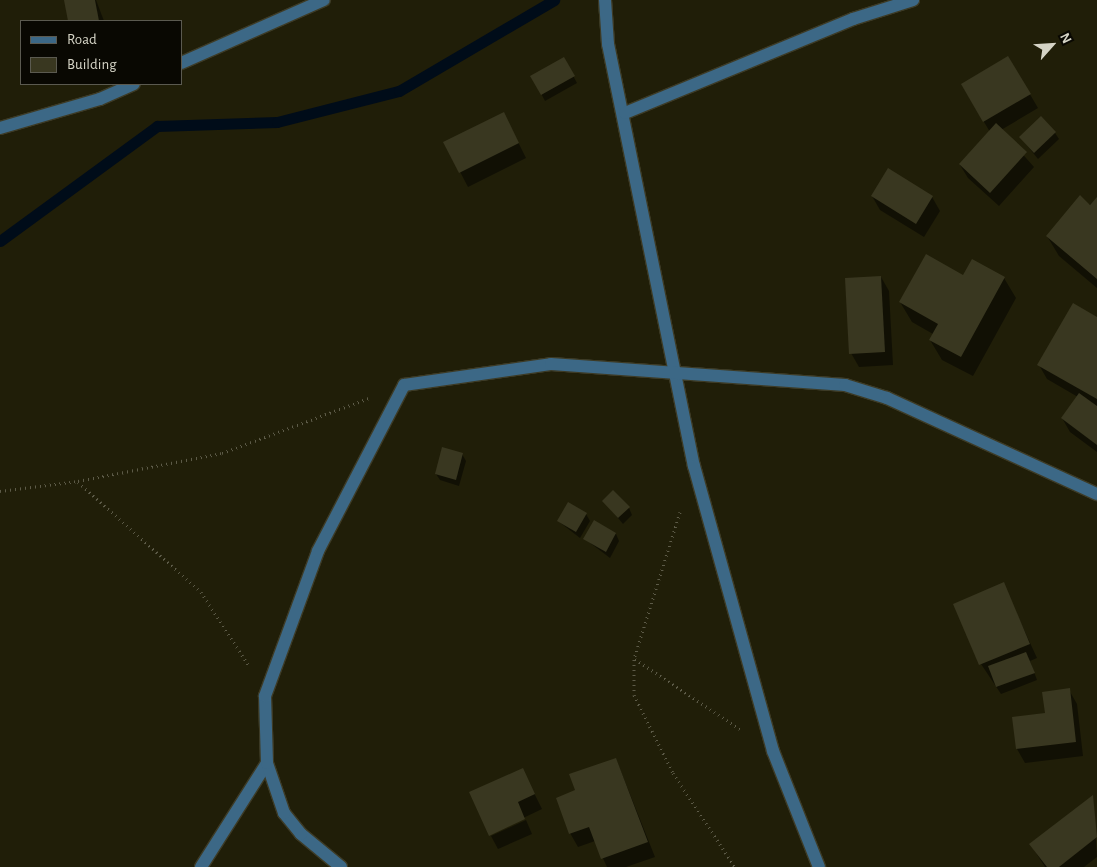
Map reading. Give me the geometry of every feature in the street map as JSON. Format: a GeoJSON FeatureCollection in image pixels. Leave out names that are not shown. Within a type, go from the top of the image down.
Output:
{"type":"FeatureCollection","features":[{"type":"Feature","properties":{"kind":"street"},"geometry":{"type":"LineString","coordinates":[[182,63],[324,0]]}},
{"type":"Feature","properties":{"kind":"street"},"geometry":{"type":"LineString","coordinates":[[605,0],[608,44],[624,113],[694,466],[774,751],[819,867]]}},
{"type":"Feature","properties":{"kind":"street"},"geometry":{"type":"LineString","coordinates":[[624,113],[853,19],[913,0]]}},
{"type":"Feature","properties":{"kind":"street"},"geometry":{"type":"LineString","coordinates":[[0,128],[100,99],[132,85]]}},
{"type":"Feature","properties":{"kind":"street"},"geometry":{"type":"LineString","coordinates":[[341,867],[301,834],[284,813],[267,763],[265,696],[318,551],[404,386],[551,364],[676,375],[845,384],[887,398],[1097,494]]}},
{"type":"Feature","properties":{"kind":"street"},"geometry":{"type":"LineString","coordinates":[[202,867],[267,763]]}},
{"type":"Feature","properties":{"kind":"path"},"geometry":{"type":"LineString","coordinates":[[0,491],[78,481],[222,453],[404,386]]}},
{"type":"Feature","properties":{"kind":"path"},"geometry":{"type":"LineString","coordinates":[[694,466],[634,659],[634,695],[673,773],[735,867]]}},
{"type":"Feature","properties":{"kind":"path"},"geometry":{"type":"LineString","coordinates":[[78,481],[201,592],[265,696]]}},
{"type":"Feature","properties":{"kind":"path"},"geometry":{"type":"LineString","coordinates":[[634,659],[774,751]]}},
{"type":"Feature","properties":{"kind":"building"},"geometry":{"type":"Polygon","coordinates":[[[64,0],[95,0],[99,20],[68,20],[64,0]]]}},
{"type":"Feature","properties":{"kind":"building"},"geometry":{"type":"Polygon","coordinates":[[[1008,56],[1031,94],[983,122],[961,84],[1008,56]]]}},
{"type":"Feature","properties":{"kind":"building"},"geometry":{"type":"Polygon","coordinates":[[[564,57],[575,76],[541,95],[530,76],[564,57]]]}},
{"type":"Feature","properties":{"kind":"building"},"geometry":{"type":"Polygon","coordinates":[[[504,112],[519,143],[459,173],[443,142],[504,112]]]}},
{"type":"Feature","properties":{"kind":"building"},"geometry":{"type":"Polygon","coordinates":[[[1041,116],[1056,132],[1034,153],[1019,137],[1041,116]]]}},
{"type":"Feature","properties":{"kind":"building"},"geometry":{"type":"Polygon","coordinates":[[[996,123],[1027,152],[990,193],[959,164],[996,123]]]}},
{"type":"Feature","properties":{"kind":"building"},"geometry":{"type":"Polygon","coordinates":[[[888,168],[933,196],[916,224],[871,196],[888,168]]]}},
{"type":"Feature","properties":{"kind":"building"},"geometry":{"type":"Polygon","coordinates":[[[1080,195],[1090,205],[1097,197],[1097,279],[1046,236],[1080,195]]]}},
{"type":"Feature","properties":{"kind":"building"},"geometry":{"type":"Polygon","coordinates":[[[926,254],[963,275],[972,259],[1005,277],[961,357],[929,340],[938,324],[899,302],[926,254]]]}},
{"type":"Feature","properties":{"kind":"building"},"geometry":{"type":"Polygon","coordinates":[[[881,276],[885,352],[849,354],[845,278],[881,276]]]}},
{"type":"Feature","properties":{"kind":"building"},"geometry":{"type":"Polygon","coordinates":[[[1073,303],[1097,317],[1097,399],[1037,365],[1073,303]]]}},
{"type":"Feature","properties":{"kind":"building"},"geometry":{"type":"Polygon","coordinates":[[[1079,393],[1097,406],[1097,445],[1061,418],[1079,393]]]}},
{"type":"Feature","properties":{"kind":"building"},"geometry":{"type":"Polygon","coordinates":[[[442,447],[463,453],[456,480],[435,474],[442,447]]]}},
{"type":"Feature","properties":{"kind":"building"},"geometry":{"type":"Polygon","coordinates":[[[613,490],[630,507],[618,518],[602,501],[613,490]]]}},
{"type":"Feature","properties":{"kind":"building"},"geometry":{"type":"Polygon","coordinates":[[[568,502],[587,513],[576,532],[557,521],[568,502]]]}},
{"type":"Feature","properties":{"kind":"building"},"geometry":{"type":"Polygon","coordinates":[[[594,520],[616,533],[606,552],[583,539],[594,520]]]}},
{"type":"Feature","properties":{"kind":"building"},"geometry":{"type":"Polygon","coordinates":[[[1004,582],[1030,644],[979,665],[953,604],[1004,582]]]}},
{"type":"Feature","properties":{"kind":"building"},"geometry":{"type":"Polygon","coordinates":[[[1026,652],[1035,673],[996,687],[988,666],[1026,652]]]}},
{"type":"Feature","properties":{"kind":"building"},"geometry":{"type":"Polygon","coordinates":[[[1070,688],[1076,742],[1016,749],[1012,717],[1045,713],[1042,692],[1070,688]]]}},
{"type":"Feature","properties":{"kind":"building"},"geometry":{"type":"Polygon","coordinates":[[[616,758],[648,842],[601,859],[589,827],[569,834],[556,798],[575,790],[569,774],[616,758]]]}},
{"type":"Feature","properties":{"kind":"building"},"geometry":{"type":"Polygon","coordinates":[[[523,768],[535,794],[518,802],[525,819],[489,836],[469,792],[523,768]]]}},
{"type":"Feature","properties":{"kind":"building"},"geometry":{"type":"Polygon","coordinates":[[[1093,795],[1097,837],[1059,867],[1047,867],[1029,844],[1093,795]]]}},
{"type":"Feature","properties":{"kind":"waterway"},"geometry":{"type":"LineString","coordinates":[[0,241],[157,126],[277,122],[399,91],[554,0]]}}]}
